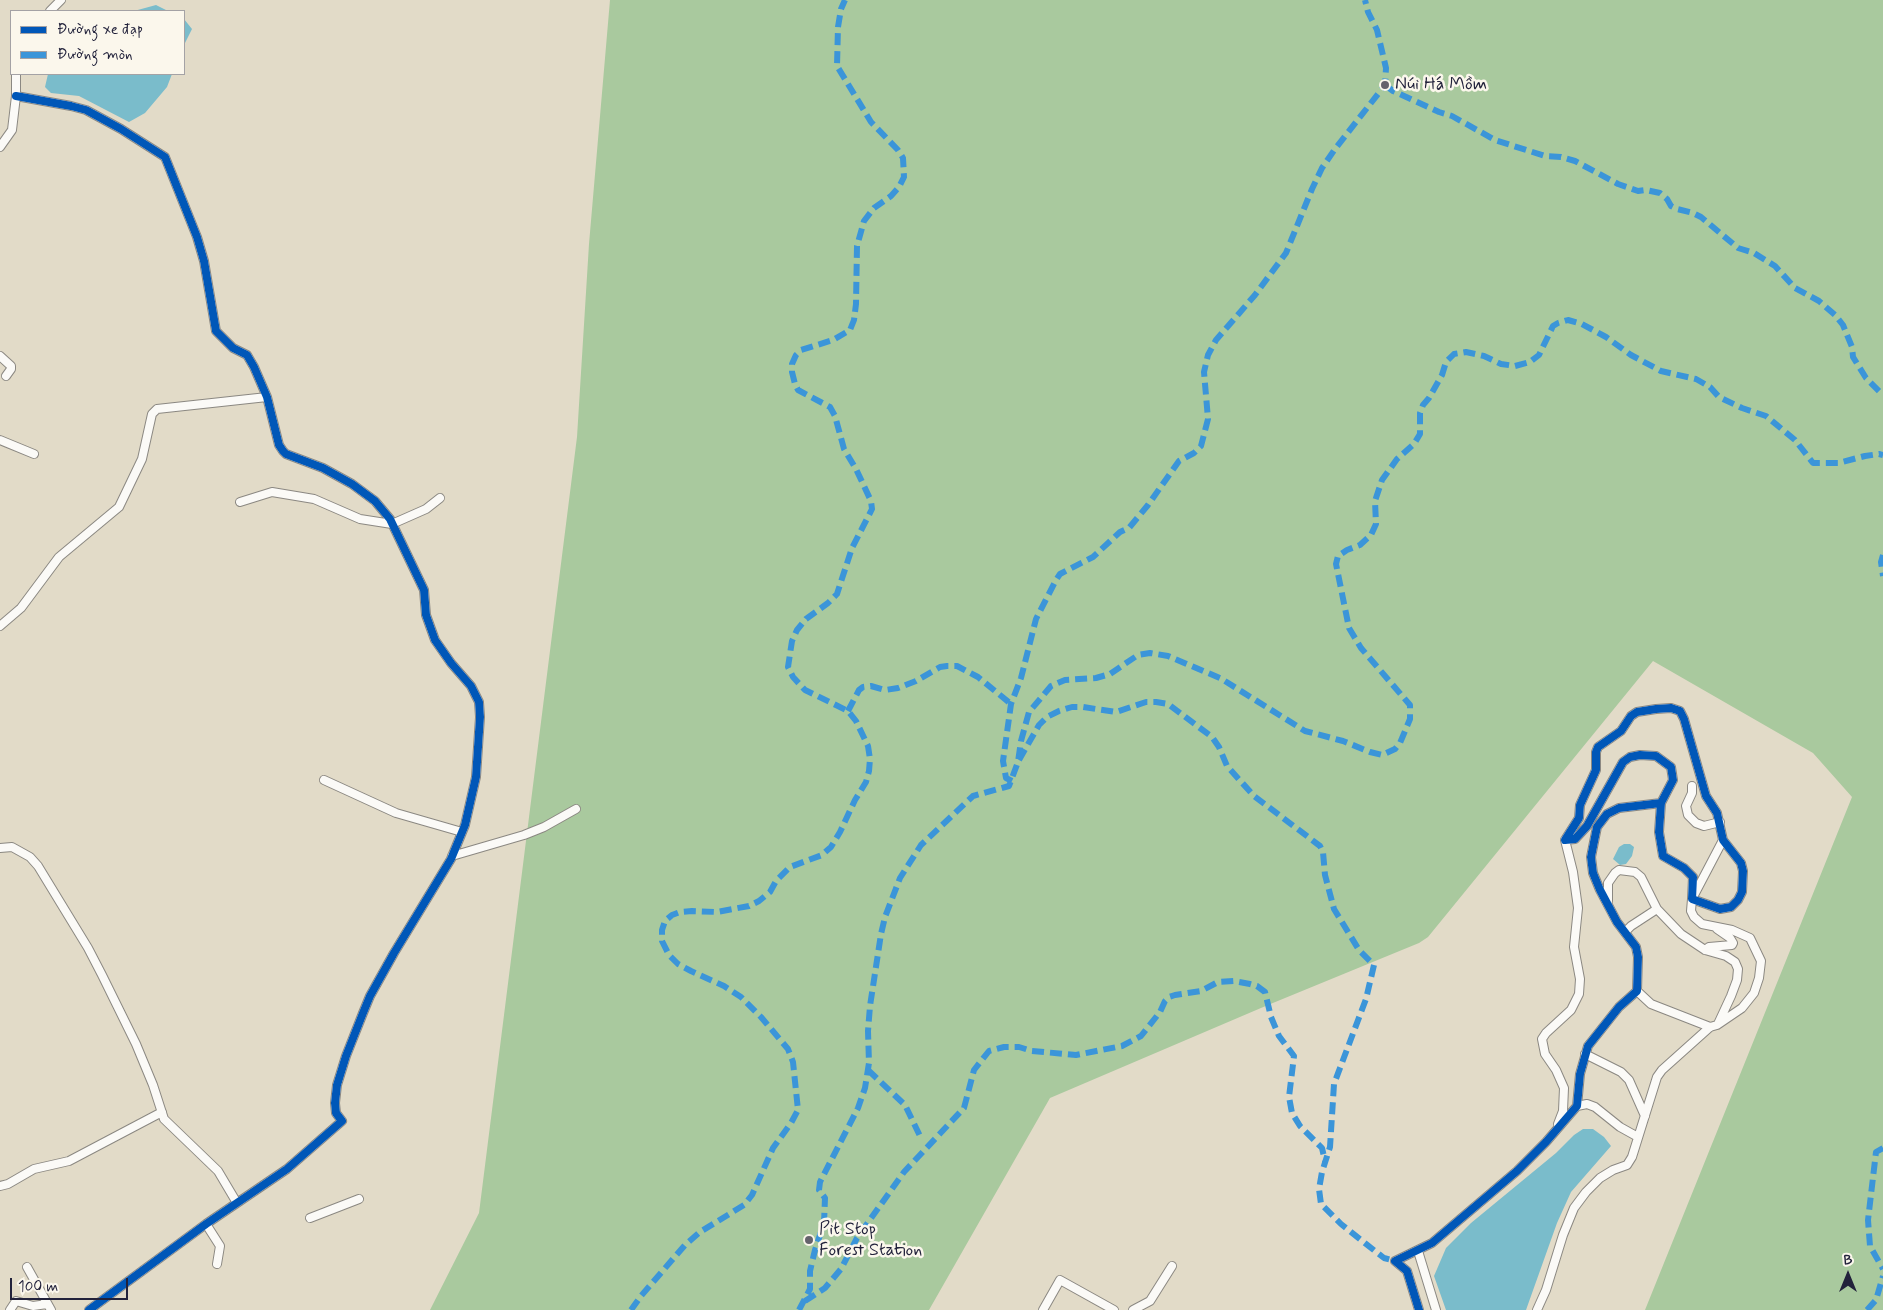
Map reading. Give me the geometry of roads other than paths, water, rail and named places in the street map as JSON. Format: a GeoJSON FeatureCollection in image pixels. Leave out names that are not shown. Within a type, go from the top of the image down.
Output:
{"type":"FeatureCollection","features":[{"type":"Feature","properties":{"kind":"street"},"geometry":{"type":"LineString","coordinates":[[51,10],[61,0]]}},
{"type":"Feature","properties":{"kind":"street"},"geometry":{"type":"LineString","coordinates":[[0,147],[12,130],[16,96],[16,75]]}},
{"type":"Feature","properties":{"kind":"street"},"geometry":{"type":"LineString","coordinates":[[16,96],[86,110],[121,129],[165,157],[197,237],[204,260],[216,331],[233,348],[247,355],[267,397],[280,445],[286,454],[323,468],[352,484],[375,501],[392,524],[424,590],[426,615],[435,640],[451,663],[471,686],[479,702],[480,717],[476,777],[462,832],[452,856],[370,996],[346,1056],[336,1093],[336,1113],[342,1121],[287,1169],[206,1224],[89,1310]]}},
{"type":"Feature","properties":{"kind":"street"},"geometry":{"type":"LineString","coordinates":[[0,356],[11,366],[6,376]]}},
{"type":"Feature","properties":{"kind":"street"},"geometry":{"type":"LineString","coordinates":[[0,626],[21,608],[59,557],[119,507],[142,459],[152,414],[157,409],[267,397]]}},
{"type":"Feature","properties":{"kind":"street"},"geometry":{"type":"LineString","coordinates":[[0,440],[34,454]]}},
{"type":"Feature","properties":{"kind":"street"},"geometry":{"type":"LineString","coordinates":[[240,502],[272,492],[314,499],[360,519],[392,524],[426,509],[440,498]]}},
{"type":"Feature","properties":{"kind":"street"},"geometry":{"type":"LineString","coordinates":[[1555,1131],[1563,1111],[1564,1088],[1556,1070],[1545,1054],[1542,1039],[1571,1010],[1579,994],[1580,987],[1574,947],[1578,908],[1573,872],[1565,840],[1578,818],[1580,805],[1596,770],[1596,752],[1598,747],[1621,731],[1631,716],[1637,712],[1672,708],[1680,711],[1689,733],[1706,796],[1720,822],[1723,840],[1741,863],[1743,871],[1742,892],[1738,900],[1731,906],[1720,909],[1692,900]]}},
{"type":"Feature","properties":{"kind":"street"},"geometry":{"type":"LineString","coordinates":[[1565,840],[1575,839],[1587,826],[1626,758],[1640,755],[1651,755],[1659,758],[1671,767],[1673,780],[1661,803],[1659,832],[1663,856],[1684,868],[1694,877],[1692,900]]}},
{"type":"Feature","properties":{"kind":"street"},"geometry":{"type":"LineString","coordinates":[[324,780],[396,813],[462,832]]}},
{"type":"Feature","properties":{"kind":"street"},"geometry":{"type":"LineString","coordinates":[[1692,786],[1692,793],[1686,806],[1688,815],[1696,823],[1704,826],[1720,822]]}},
{"type":"Feature","properties":{"kind":"street"},"geometry":{"type":"LineString","coordinates":[[1419,1310],[1407,1272],[1395,1261],[1432,1243],[1534,1156],[1577,1106],[1580,1074],[1588,1046],[1613,1015],[1637,992],[1638,957],[1636,947],[1617,922],[1593,873],[1591,865],[1594,838],[1602,818],[1613,810],[1661,803]]}},
{"type":"Feature","properties":{"kind":"street"},"geometry":{"type":"LineString","coordinates":[[452,856],[524,835],[544,827],[576,809]]}},
{"type":"Feature","properties":{"kind":"street"},"geometry":{"type":"LineString","coordinates":[[1537,1310],[1546,1290],[1574,1208],[1600,1178],[1626,1165],[1632,1157],[1657,1077],[1662,1070],[1713,1026],[1736,1013],[1751,997],[1761,969],[1759,953],[1750,938],[1732,930],[1702,924],[1694,917],[1690,905],[1723,840]]}},
{"type":"Feature","properties":{"kind":"street"},"geometry":{"type":"LineString","coordinates":[[0,848],[12,847],[30,857],[38,866],[60,900],[102,974],[136,1044],[164,1119],[218,1172],[229,1193],[237,1203]]}},
{"type":"Feature","properties":{"kind":"street"},"geometry":{"type":"LineString","coordinates":[[1608,903],[1608,882],[1611,877],[1620,870],[1635,872],[1641,877],[1657,909],[1681,934],[1705,950],[1732,958],[1738,968],[1737,980],[1731,996],[1713,1026]]}},
{"type":"Feature","properties":{"kind":"street"},"geometry":{"type":"LineString","coordinates":[[1625,932],[1657,909]]}},
{"type":"Feature","properties":{"kind":"street"},"geometry":{"type":"LineString","coordinates":[[1705,950],[1709,947],[1732,945],[1733,943],[1730,938],[1716,928]]}},
{"type":"Feature","properties":{"kind":"street"},"geometry":{"type":"LineString","coordinates":[[1637,992],[1651,1004],[1713,1026]]}},
{"type":"Feature","properties":{"kind":"street"},"geometry":{"type":"LineString","coordinates":[[1585,1054],[1621,1072],[1629,1080],[1645,1116]]}},
{"type":"Feature","properties":{"kind":"street"},"geometry":{"type":"LineString","coordinates":[[1577,1106],[1587,1104],[1595,1107],[1620,1127],[1638,1137]]}},
{"type":"Feature","properties":{"kind":"street"},"geometry":{"type":"LineString","coordinates":[[0,1186],[8,1184],[34,1169],[70,1162],[162,1112]]}},
{"type":"Feature","properties":{"kind":"street"},"geometry":{"type":"LineString","coordinates":[[310,1218],[359,1199]]}},
{"type":"Feature","properties":{"kind":"street"},"geometry":{"type":"LineString","coordinates":[[206,1224],[220,1246],[217,1264]]}},
{"type":"Feature","properties":{"kind":"street"},"geometry":{"type":"LineString","coordinates":[[1418,1251],[1436,1310]]}},
{"type":"Feature","properties":{"kind":"street"},"geometry":{"type":"LineString","coordinates":[[27,1266],[49,1307]]}},
{"type":"Feature","properties":{"kind":"street"},"geometry":{"type":"LineString","coordinates":[[1134,1310],[1150,1302],[1172,1266]]}},
{"type":"Feature","properties":{"kind":"street"},"geometry":{"type":"LineString","coordinates":[[1043,1310],[1060,1280],[1114,1310]]}},
{"type":"Feature","properties":{"kind":"street"},"geometry":{"type":"LineString","coordinates":[[10,1310],[16,1301],[33,1306],[49,1307]]}},
{"type":"Feature","properties":{"kind":"water"},"geometry":{"type":"Polygon","coordinates":[[[156,5],[166,10],[138,10],[156,5]]]}},
{"type":"Feature","properties":{"kind":"water"},"geometry":{"type":"Polygon","coordinates":[[[185,20],[192,29],[185,43],[185,20]]]}},
{"type":"Feature","properties":{"kind":"water"},"geometry":{"type":"Polygon","coordinates":[[[48,75],[172,75],[167,87],[145,113],[129,122],[79,96],[51,93],[45,87],[48,75]]]}},
{"type":"Feature","properties":{"kind":"water"},"geometry":{"type":"Polygon","coordinates":[[[1624,844],[1630,844],[1634,847],[1632,856],[1626,864],[1620,865],[1613,859],[1619,847],[1624,844]]]}},
{"type":"Feature","properties":{"kind":"water"},"geometry":{"type":"Polygon","coordinates":[[[1583,1129],[1593,1129],[1604,1137],[1611,1146],[1571,1192],[1557,1223],[1526,1310],[1446,1310],[1434,1276],[1446,1248],[1471,1223],[1583,1129]]]}},
{"type":"Feature","properties":{"kind":"place","name":"Núi Há Mồm"},"geometry":{"type":"Point","coordinates":[1385,85]}},
{"type":"Feature","properties":{"kind":"place","name":"Pit Stop Forest Station"},"geometry":{"type":"Point","coordinates":[809,1240]}}]}
